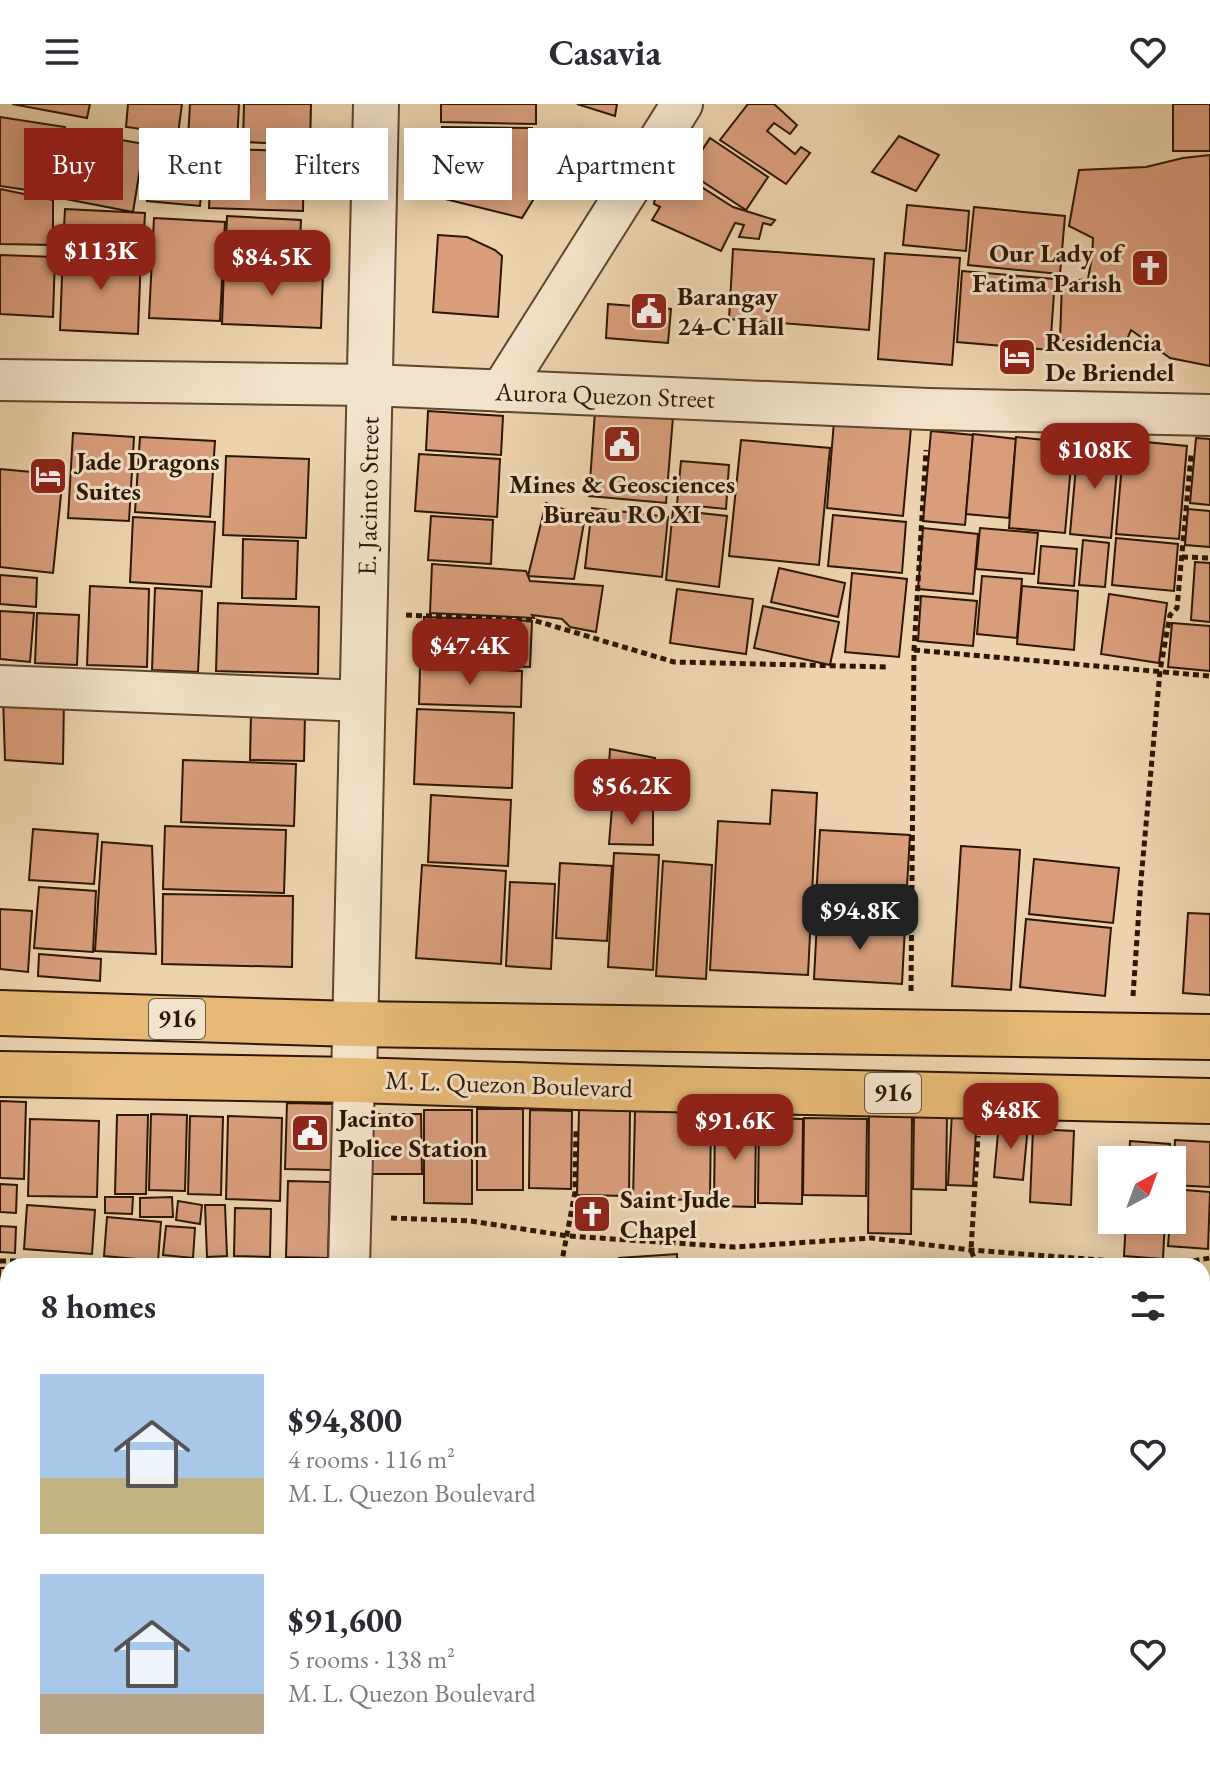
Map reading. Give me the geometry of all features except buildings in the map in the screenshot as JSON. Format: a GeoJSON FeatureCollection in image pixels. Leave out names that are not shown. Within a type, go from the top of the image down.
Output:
{"type":"FeatureCollection","features":[{"type":"Feature","properties":{"kind":"main road","name":"916"},"geometry":{"type":"LineString","coordinates":[[0,1013],[354,1024],[1210,1037]]}},
{"type":"Feature","properties":{"kind":"main road","name":"M. L. Quezon Boulevard"},"geometry":{"type":"LineString","coordinates":[[0,1074],[1210,1101]]}},
{"type":"Feature","properties":{"kind":"street","name":"E. Jacinto Street"},"geometry":{"type":"LineString","coordinates":[[354,1080],[376,104]]}},
{"type":"Feature","properties":{"kind":"street"},"geometry":{"type":"LineString","coordinates":[[501,391],[682,104]]}},
{"type":"Feature","properties":{"kind":"street","name":"Aurora Quezon Street"},"geometry":{"type":"LineString","coordinates":[[0,380],[370,385],[928,409],[1203,415]]}},
{"type":"Feature","properties":{"kind":"street"},"geometry":{"type":"LineString","coordinates":[[0,686],[363,701]]}},
{"type":"Feature","properties":{"kind":"street"},"geometry":{"type":"LineString","coordinates":[[349,1258],[354,1080]]}},
{"type":"Feature","properties":{"kind":"path"},"geometry":{"type":"LineString","coordinates":[[911,1032],[914,650],[928,409]]}},
{"type":"Feature","properties":{"kind":"path"},"geometry":{"type":"LineString","coordinates":[[1130,1036],[1160,671],[1170,615],[1177,608],[1203,415]]}},
{"type":"Feature","properties":{"kind":"path"},"geometry":{"type":"LineString","coordinates":[[1182,557],[1210,558]]}},
{"type":"Feature","properties":{"kind":"path"},"geometry":{"type":"LineString","coordinates":[[365,613],[533,620],[674,662],[887,667]]}},
{"type":"Feature","properties":{"kind":"path"},"geometry":{"type":"LineString","coordinates":[[914,650],[1210,676]]}},
{"type":"Feature","properties":{"kind":"path"},"geometry":{"type":"LineString","coordinates":[[563,1258],[575,1192],[576,1087]]}},
{"type":"Feature","properties":{"kind":"path"},"geometry":{"type":"LineString","coordinates":[[974,1258],[971,1250],[981,1095]]}},
{"type":"Feature","properties":{"kind":"path"},"geometry":{"type":"LineString","coordinates":[[350,1216],[471,1221],[568,1236],[735,1247],[871,1238],[1074,1258]]}},
{"type":"Feature","properties":{"kind":"place","name":"Our Lady of Fatima Parish"},"geometry":{"type":"Point","coordinates":[1150,268]}},
{"type":"Feature","properties":{"kind":"place","name":"Barangay 24-C Hall"},"geometry":{"type":"Point","coordinates":[649,311]}},
{"type":"Feature","properties":{"kind":"place","name":"Residencia De Briendel"},"geometry":{"type":"Point","coordinates":[1017,357]}},
{"type":"Feature","properties":{"kind":"place","name":"Mines & Geosciences Bureau RO XI"},"geometry":{"type":"Point","coordinates":[622,444]}},
{"type":"Feature","properties":{"kind":"place","name":"Jade Dragons Suites"},"geometry":{"type":"Point","coordinates":[48,476]}},
{"type":"Feature","properties":{"kind":"place","name":"Jacinto Police Station"},"geometry":{"type":"Point","coordinates":[310,1133]}},
{"type":"Feature","properties":{"kind":"place","name":"Saint Jude Chapel"},"geometry":{"type":"Point","coordinates":[592,1214]}}]}
